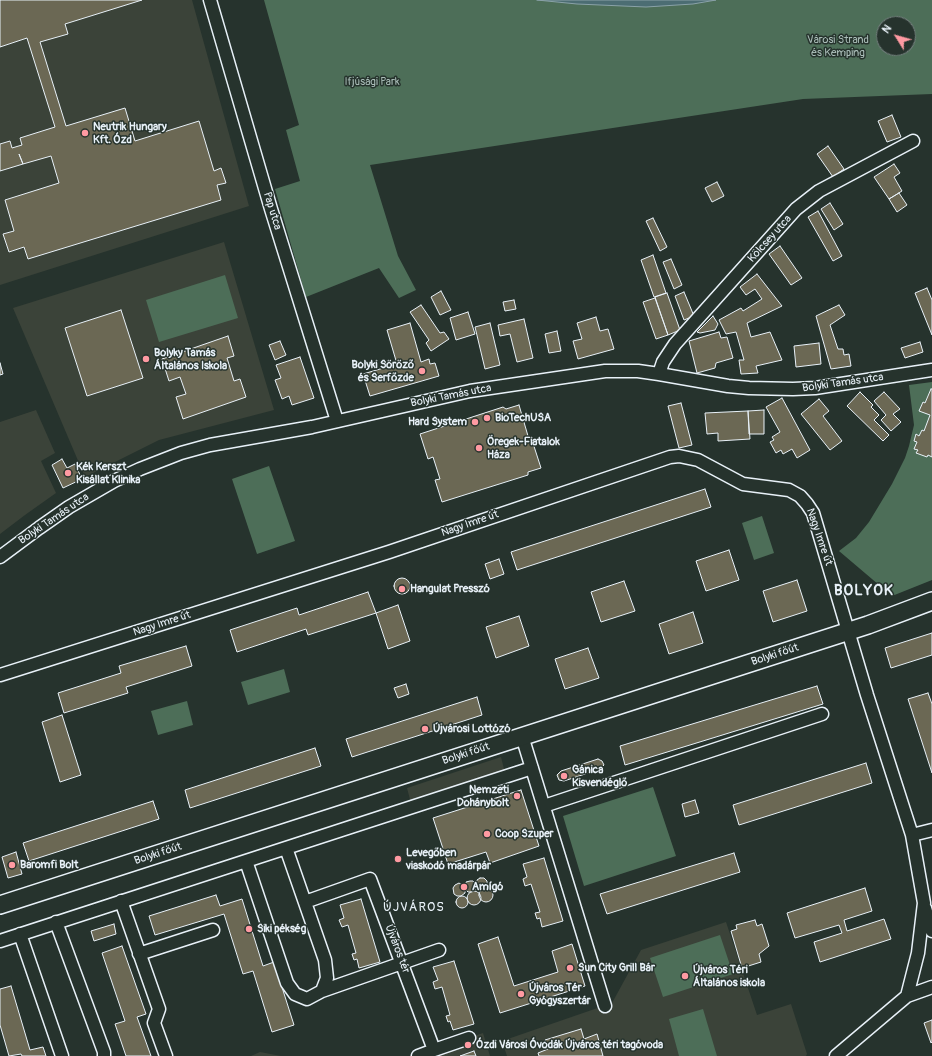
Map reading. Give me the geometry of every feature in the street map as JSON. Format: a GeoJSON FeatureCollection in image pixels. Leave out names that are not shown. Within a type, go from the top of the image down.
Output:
{"type":"FeatureCollection","features":[{"type":"Feature","properties":{"kind":"main road","name":"Bolyki főút"},"geometry":{"type":"LineString","coordinates":[[0,905],[848,630],[868,625],[932,601]]}},
{"type":"Feature","properties":{"kind":"street","name":"Pap utca"},"geometry":{"type":"LineString","coordinates":[[210,0],[271,209],[337,421]]}},
{"type":"Feature","properties":{"kind":"street","name":"Kölcsey utca"},"geometry":{"type":"LineString","coordinates":[[659,374],[663,362],[675,344],[796,209],[819,191],[913,141]]}},
{"type":"Feature","properties":{"kind":"street","name":"Bolyki Tamás utca"},"geometry":{"type":"LineString","coordinates":[[0,557],[69,507],[114,481],[181,453],[210,445],[312,427],[470,391],[584,374],[620,371],[659,374],[728,386],[793,389],[815,388],[932,370]]}},
{"type":"Feature","properties":{"kind":"street","name":"Nagy Imre út"},"geometry":{"type":"LineString","coordinates":[[0,675],[382,554],[660,460],[679,456],[698,460],[743,484],[789,490],[800,496],[813,513],[867,695],[912,835],[924,903]]}},
{"type":"Feature","properties":{"kind":"street"},"geometry":{"type":"LineString","coordinates":[[544,806],[822,714]]}},
{"type":"Feature","properties":{"kind":"street"},"geometry":{"type":"LineString","coordinates":[[522,736],[605,1006]]}},
{"type":"Feature","properties":{"kind":"street"},"geometry":{"type":"LineString","coordinates":[[0,941],[532,768]]}},
{"type":"Feature","properties":{"kind":"street"},"geometry":{"type":"LineString","coordinates":[[912,835],[932,830]]}},
{"type":"Feature","properties":{"kind":"street"},"geometry":{"type":"LineString","coordinates":[[286,848],[325,960],[327,978],[322,991]]}},
{"type":"Feature","properties":{"kind":"street"},"geometry":{"type":"LineString","coordinates":[[246,861],[287,983],[294,994],[307,999],[322,991],[439,950]]}},
{"type":"Feature","properties":{"kind":"street","name":"Újváros tér"},"geometry":{"type":"LineString","coordinates":[[305,902],[370,879],[434,1050]]}},
{"type":"Feature","properties":{"kind":"street"},"geometry":{"type":"LineString","coordinates":[[121,901],[159,1009],[154,1023],[166,1056]]}},
{"type":"Feature","properties":{"kind":"street"},"geometry":{"type":"LineString","coordinates":[[924,903],[932,931]]}},
{"type":"Feature","properties":{"kind":"street"},"geometry":{"type":"LineString","coordinates":[[907,996],[918,953],[924,903]]}},
{"type":"Feature","properties":{"kind":"street"},"geometry":{"type":"LineString","coordinates":[[56,922],[104,1052],[104,1056]]}},
{"type":"Feature","properties":{"kind":"street"},"geometry":{"type":"LineString","coordinates":[[139,954],[212,930]]}},
{"type":"Feature","properties":{"kind":"street"},"geometry":{"type":"LineString","coordinates":[[20,934],[62,1056]]}},
{"type":"Feature","properties":{"kind":"street"},"geometry":{"type":"LineString","coordinates":[[836,1056],[907,996],[932,988]]}},
{"type":"Feature","properties":{"kind":"street"},"geometry":{"type":"LineString","coordinates":[[418,1056],[469,1038]]}},
{"type":"Feature","properties":{"kind":"shaded area"},"geometry":{"type":"Polygon","coordinates":[[[0,0],[192,0],[249,206],[0,285],[0,0]]]}},
{"type":"Feature","properties":{"kind":"shaded area","name":"Bolyky Tamás Általános Iskola"},"geometry":{"type":"Polygon","coordinates":[[[224,242],[274,410],[159,440],[85,477],[13,308],[224,242]]]}},
{"type":"Feature","properties":{"kind":"shaded area"},"geometry":{"type":"Polygon","coordinates":[[[36,410],[55,453],[41,461],[56,493],[0,534],[0,422],[36,410]]]}},
{"type":"Feature","properties":{"kind":"shaded area"},"geometry":{"type":"Polygon","coordinates":[[[501,757],[506,777],[412,807],[407,788],[501,757]]]}},
{"type":"Feature","properties":{"kind":"shaded area","name":"Újváros Téri Általános iskola"},"geometry":{"type":"Polygon","coordinates":[[[726,922],[757,1015],[791,1004],[807,1054],[806,1056],[507,1056],[502,1041],[612,1003],[641,950],[726,922]]]}},
{"type":"Feature","properties":{"kind":"shaded area","name":"Ózdi Városi Óvodák Újváros téri tagóvoda"},"geometry":{"type":"Polygon","coordinates":[[[483,1033],[490,1056],[417,1056],[483,1033]]]}},
{"type":"Feature","properties":{"kind":"shaded area"},"geometry":{"type":"Polygon","coordinates":[[[260,1052],[281,1056],[251,1056],[260,1052]]]}},
{"type":"Feature","properties":{"kind":"green space","name":"Ifjúsági Park"},"geometry":{"type":"Polygon","coordinates":[[[264,0],[932,0],[932,94],[803,99],[370,165],[398,256],[416,290],[399,298],[379,268],[306,297],[275,189],[300,181],[286,130],[299,125],[264,0]]]}},
{"type":"Feature","properties":{"kind":"green space"},"geometry":{"type":"Polygon","coordinates":[[[225,275],[238,318],[159,342],[146,300],[225,275]]]}},
{"type":"Feature","properties":{"kind":"green space"},"geometry":{"type":"Polygon","coordinates":[[[932,382],[932,580],[892,596],[839,551],[856,538],[869,522],[892,484],[905,458],[914,425],[909,385],[932,382]]]}},
{"type":"Feature","properties":{"kind":"green space"},"geometry":{"type":"Polygon","coordinates":[[[269,466],[295,541],[257,554],[232,479],[269,466]]]}},
{"type":"Feature","properties":{"kind":"green space"},"geometry":{"type":"Polygon","coordinates":[[[762,516],[774,553],[754,560],[742,523],[762,516]]]}},
{"type":"Feature","properties":{"kind":"green space"},"geometry":{"type":"Polygon","coordinates":[[[284,669],[290,692],[248,705],[241,682],[284,669]]]}},
{"type":"Feature","properties":{"kind":"green space"},"geometry":{"type":"Polygon","coordinates":[[[187,701],[193,725],[158,735],[151,711],[187,701]]]}},
{"type":"Feature","properties":{"kind":"green space"},"geometry":{"type":"Polygon","coordinates":[[[653,787],[676,856],[584,886],[563,816],[653,787]]]}},
{"type":"Feature","properties":{"kind":"green space"},"geometry":{"type":"Polygon","coordinates":[[[720,935],[733,974],[663,997],[650,958],[720,935]]]}},
{"type":"Feature","properties":{"kind":"green space"},"geometry":{"type":"Polygon","coordinates":[[[703,1009],[717,1056],[679,1056],[669,1019],[703,1009]]]}},
{"type":"Feature","properties":{"kind":"water"},"geometry":{"type":"Polygon","coordinates":[[[537,0],[716,0],[693,4],[646,7],[577,4],[537,0]]]}},
{"type":"Feature","properties":{"kind":"building","name":"Neutrik Hungary Kft. Ózd"},"geometry":{"type":"Polygon","coordinates":[[[0,0],[142,0],[65,24],[68,34],[40,42],[66,126],[125,108],[135,141],[199,121],[214,171],[221,168],[226,183],[217,185],[221,200],[28,259],[24,247],[9,252],[3,234],[14,231],[5,200],[59,183],[51,156],[0,171],[0,144],[10,141],[12,148],[22,145],[20,138],[55,127],[27,38],[0,47],[0,0]]]}},
{"type":"Feature","properties":{"kind":"building"},"geometry":{"type":"Polygon","coordinates":[[[892,115],[901,137],[887,142],[878,121],[892,115]]]}},
{"type":"Feature","properties":{"kind":"building"},"geometry":{"type":"Polygon","coordinates":[[[828,146],[844,169],[833,177],[817,154],[828,146]]]}},
{"type":"Feature","properties":{"kind":"building"},"geometry":{"type":"Polygon","coordinates":[[[894,164],[900,173],[894,177],[902,191],[889,199],[874,177],[894,164]]]}},
{"type":"Feature","properties":{"kind":"building"},"geometry":{"type":"Polygon","coordinates":[[[717,182],[724,196],[712,202],[705,188],[717,182]]]}},
{"type":"Feature","properties":{"kind":"building"},"geometry":{"type":"Polygon","coordinates":[[[899,193],[907,205],[897,212],[889,199],[899,193]]]}},
{"type":"Feature","properties":{"kind":"building"},"geometry":{"type":"Polygon","coordinates":[[[830,203],[843,224],[834,230],[821,209],[830,203]]]}},
{"type":"Feature","properties":{"kind":"building"},"geometry":{"type":"Polygon","coordinates":[[[818,211],[842,256],[833,261],[808,217],[818,211]]]}},
{"type":"Feature","properties":{"kind":"building"},"geometry":{"type":"Polygon","coordinates":[[[653,218],[667,247],[660,251],[646,221],[653,218]]]}},
{"type":"Feature","properties":{"kind":"building"},"geometry":{"type":"Polygon","coordinates":[[[780,246],[802,278],[791,285],[769,254],[780,246]]]}},
{"type":"Feature","properties":{"kind":"building"},"geometry":{"type":"Polygon","coordinates":[[[653,255],[666,293],[654,297],[641,260],[653,255]]]}},
{"type":"Feature","properties":{"kind":"building"},"geometry":{"type":"Polygon","coordinates":[[[671,259],[682,285],[674,289],[663,262],[671,259]]]}},
{"type":"Feature","properties":{"kind":"building"},"geometry":{"type":"Polygon","coordinates":[[[757,274],[782,306],[747,323],[751,337],[770,332],[782,360],[756,366],[758,373],[741,374],[739,360],[744,360],[736,332],[726,334],[719,320],[741,308],[743,311],[762,299],[755,289],[746,295],[740,287],[757,274]]]}},
{"type":"Feature","properties":{"kind":"building"},"geometry":{"type":"Polygon","coordinates":[[[927,288],[932,300],[932,335],[915,293],[927,288]]]}},
{"type":"Feature","properties":{"kind":"building"},"geometry":{"type":"Polygon","coordinates":[[[441,291],[451,310],[440,315],[431,297],[441,291]]]}},
{"type":"Feature","properties":{"kind":"building"},"geometry":{"type":"Polygon","coordinates":[[[684,292],[694,316],[684,320],[675,296],[684,292]]]}},
{"type":"Feature","properties":{"kind":"building"},"geometry":{"type":"Polygon","coordinates":[[[667,293],[680,330],[668,335],[655,297],[667,293]]]}},
{"type":"Feature","properties":{"kind":"building"},"geometry":{"type":"Polygon","coordinates":[[[655,298],[668,335],[656,339],[643,302],[655,298]]]}},
{"type":"Feature","properties":{"kind":"building"},"geometry":{"type":"Polygon","coordinates":[[[514,300],[516,309],[505,311],[503,302],[514,300]]]}},
{"type":"Feature","properties":{"kind":"building"},"geometry":{"type":"Polygon","coordinates":[[[421,305],[440,333],[444,332],[449,339],[431,351],[426,343],[429,340],[410,312],[421,305]]]}},
{"type":"Feature","properties":{"kind":"building"},"geometry":{"type":"Polygon","coordinates":[[[839,305],[845,315],[830,325],[838,349],[843,349],[844,355],[849,354],[851,366],[831,369],[816,316],[839,305]]]}},
{"type":"Feature","properties":{"kind":"building"},"geometry":{"type":"Polygon","coordinates":[[[121,310],[143,378],[87,396],[65,328],[121,310]]]}},
{"type":"Feature","properties":{"kind":"building"},"geometry":{"type":"Polygon","coordinates":[[[468,312],[475,334],[456,340],[450,318],[468,312]]]}},
{"type":"Feature","properties":{"kind":"building"},"geometry":{"type":"Polygon","coordinates":[[[713,316],[718,324],[715,330],[700,333],[697,332],[713,316]]]}},
{"type":"Feature","properties":{"kind":"building"},"geometry":{"type":"Polygon","coordinates":[[[596,317],[600,331],[608,329],[614,349],[578,359],[573,341],[582,339],[577,323],[596,317]]]}},
{"type":"Feature","properties":{"kind":"building"},"geometry":{"type":"Polygon","coordinates":[[[524,319],[533,358],[517,362],[510,334],[500,336],[498,325],[524,319]]]}},
{"type":"Feature","properties":{"kind":"building"},"geometry":{"type":"Polygon","coordinates":[[[410,323],[421,362],[429,359],[430,364],[435,363],[439,376],[370,396],[363,374],[397,364],[387,330],[410,323]]]}},
{"type":"Feature","properties":{"kind":"building"},"geometry":{"type":"Polygon","coordinates":[[[490,323],[500,365],[485,369],[475,327],[490,323]]]}},
{"type":"Feature","properties":{"kind":"building"},"geometry":{"type":"Polygon","coordinates":[[[557,331],[561,351],[549,353],[545,334],[557,331]]]}},
{"type":"Feature","properties":{"kind":"building"},"geometry":{"type":"Polygon","coordinates":[[[719,332],[721,338],[727,337],[733,358],[716,363],[715,368],[697,373],[689,341],[719,332]]]}},
{"type":"Feature","properties":{"kind":"building"},"geometry":{"type":"Polygon","coordinates":[[[228,336],[234,356],[227,358],[234,381],[240,379],[246,397],[183,419],[176,397],[186,394],[180,377],[169,381],[162,359],[228,336]]]}},
{"type":"Feature","properties":{"kind":"building"},"geometry":{"type":"Polygon","coordinates":[[[280,341],[286,355],[275,360],[269,345],[280,341]]]}},
{"type":"Feature","properties":{"kind":"building"},"geometry":{"type":"Polygon","coordinates":[[[920,342],[923,352],[905,358],[901,348],[920,342]]]}},
{"type":"Feature","properties":{"kind":"building"},"geometry":{"type":"Polygon","coordinates":[[[819,343],[821,364],[796,367],[794,346],[819,343]]]}},
{"type":"Feature","properties":{"kind":"building"},"geometry":{"type":"Polygon","coordinates":[[[300,357],[314,398],[292,405],[289,396],[282,399],[275,380],[281,378],[276,365],[300,357]]]}},
{"type":"Feature","properties":{"kind":"building"},"geometry":{"type":"Polygon","coordinates":[[[0,363],[3,374],[0,375],[0,363]]]}},
{"type":"Feature","properties":{"kind":"building"},"geometry":{"type":"Polygon","coordinates":[[[931,389],[932,457],[928,455],[927,457],[916,453],[918,450],[914,449],[917,442],[914,441],[916,434],[919,436],[922,430],[924,431],[930,415],[919,411],[923,402],[925,403],[931,389]]]}},
{"type":"Feature","properties":{"kind":"building"},"geometry":{"type":"Polygon","coordinates":[[[860,392],[873,405],[871,407],[879,415],[874,420],[889,435],[883,441],[847,406],[860,392]]]}},
{"type":"Feature","properties":{"kind":"building"},"geometry":{"type":"Polygon","coordinates":[[[884,392],[900,409],[893,414],[901,422],[891,431],[881,420],[886,415],[874,401],[884,392]]]}},
{"type":"Feature","properties":{"kind":"building"},"geometry":{"type":"Polygon","coordinates":[[[782,398],[810,450],[797,458],[792,449],[783,454],[781,450],[776,453],[770,442],[774,440],[772,437],[780,432],[766,407],[782,398]]]}},
{"type":"Feature","properties":{"kind":"building"},"geometry":{"type":"Polygon","coordinates":[[[819,399],[829,411],[823,416],[842,441],[830,450],[801,414],[819,399]]]}},
{"type":"Feature","properties":{"kind":"building"},"geometry":{"type":"Polygon","coordinates":[[[681,403],[692,445],[679,448],[668,406],[681,403]]]}},
{"type":"Feature","properties":{"kind":"building","name":"Öregek-Fiatalok Háza"},"geometry":{"type":"Polygon","coordinates":[[[519,405],[528,436],[526,438],[531,437],[541,468],[528,472],[528,475],[442,502],[435,480],[440,479],[433,457],[428,459],[420,434],[503,407],[506,409],[519,405]]]}},
{"type":"Feature","properties":{"kind":"building"},"geometry":{"type":"Polygon","coordinates":[[[764,410],[764,434],[749,434],[748,411],[764,410]]]}},
{"type":"Feature","properties":{"kind":"building"},"geometry":{"type":"Polygon","coordinates":[[[748,411],[750,439],[718,441],[718,433],[707,434],[705,413],[748,411]]]}},
{"type":"Feature","properties":{"kind":"building","name":"Kék Kerszt Kisállat Klinika"},"geometry":{"type":"Polygon","coordinates":[[[62,459],[67,468],[75,464],[82,479],[63,488],[52,465],[62,459]]]}},
{"type":"Feature","properties":{"kind":"building"},"geometry":{"type":"Polygon","coordinates":[[[705,489],[711,507],[517,570],[511,552],[705,489]]]}},
{"type":"Feature","properties":{"kind":"building"},"geometry":{"type":"Polygon","coordinates":[[[729,550],[739,580],[706,591],[696,561],[729,550]]]}},
{"type":"Feature","properties":{"kind":"building"},"geometry":{"type":"Polygon","coordinates":[[[499,559],[504,574],[490,579],[485,564],[499,559]]]}},
{"type":"Feature","properties":{"kind":"building","name":"Hangulat Presszó"},"geometry":{"type":"Polygon","coordinates":[[[399,578],[405,578],[410,583],[408,592],[405,594],[399,594],[394,589],[394,583],[399,578]]]}},
{"type":"Feature","properties":{"kind":"building"},"geometry":{"type":"Polygon","coordinates":[[[797,580],[807,611],[773,622],[763,591],[797,580]]]}},
{"type":"Feature","properties":{"kind":"building"},"geometry":{"type":"Polygon","coordinates":[[[624,581],[635,611],[601,622],[591,592],[624,581]]]}},
{"type":"Feature","properties":{"kind":"building"},"geometry":{"type":"Polygon","coordinates":[[[368,592],[376,613],[308,635],[306,629],[237,652],[230,630],[297,608],[299,615],[368,592]]]}},
{"type":"Feature","properties":{"kind":"building"},"geometry":{"type":"Polygon","coordinates":[[[398,605],[410,641],[388,649],[376,613],[398,605]]]}},
{"type":"Feature","properties":{"kind":"building"},"geometry":{"type":"Polygon","coordinates":[[[693,612],[703,643],[669,654],[659,624],[693,612]]]}},
{"type":"Feature","properties":{"kind":"building"},"geometry":{"type":"Polygon","coordinates":[[[519,616],[529,646],[496,658],[486,627],[519,616]]]}},
{"type":"Feature","properties":{"kind":"building"},"geometry":{"type":"Polygon","coordinates":[[[932,633],[932,655],[891,668],[885,648],[932,633]]]}},
{"type":"Feature","properties":{"kind":"building"},"geometry":{"type":"Polygon","coordinates":[[[186,646],[192,666],[126,687],[128,693],[64,713],[58,693],[121,673],[119,666],[186,646]]]}},
{"type":"Feature","properties":{"kind":"building"},"geometry":{"type":"Polygon","coordinates":[[[588,648],[599,678],[565,689],[555,659],[588,648]]]}},
{"type":"Feature","properties":{"kind":"building"},"geometry":{"type":"Polygon","coordinates":[[[406,684],[409,694],[398,698],[394,688],[406,684]]]}},
{"type":"Feature","properties":{"kind":"building"},"geometry":{"type":"Polygon","coordinates":[[[817,686],[823,704],[625,765],[620,746],[817,686]]]}},
{"type":"Feature","properties":{"kind":"building"},"geometry":{"type":"Polygon","coordinates":[[[928,693],[932,704],[932,773],[908,699],[928,693]]]}},
{"type":"Feature","properties":{"kind":"building"},"geometry":{"type":"Polygon","coordinates":[[[477,697],[482,715],[352,757],[346,739],[477,697]]]}},
{"type":"Feature","properties":{"kind":"building"},"geometry":{"type":"Polygon","coordinates":[[[62,715],[81,775],[60,782],[42,722],[62,715]]]}},
{"type":"Feature","properties":{"kind":"building"},"geometry":{"type":"Polygon","coordinates":[[[315,748],[321,766],[190,808],[185,790],[315,748]]]}},
{"type":"Feature","properties":{"kind":"building"},"geometry":{"type":"Polygon","coordinates":[[[598,759],[602,761],[604,765],[600,769],[564,781],[559,780],[557,775],[561,771],[598,759]]]}},
{"type":"Feature","properties":{"kind":"building"},"geometry":{"type":"Polygon","coordinates":[[[866,763],[872,783],[739,825],[733,805],[866,763]]]}},
{"type":"Feature","properties":{"kind":"building","name":"Coop Szuper"},"geometry":{"type":"Polygon","coordinates":[[[521,790],[539,846],[490,863],[486,852],[448,864],[433,818],[521,790]]]}},
{"type":"Feature","properties":{"kind":"building"},"geometry":{"type":"Polygon","coordinates":[[[695,800],[699,813],[685,817],[682,804],[695,800]]]}},
{"type":"Feature","properties":{"kind":"building"},"geometry":{"type":"Polygon","coordinates":[[[153,801],[159,819],[29,861],[23,843],[153,801]]]}},
{"type":"Feature","properties":{"kind":"building","name":"Baromfi Bolt"},"geometry":{"type":"Polygon","coordinates":[[[16,852],[22,874],[8,878],[2,857],[16,852]]]}},
{"type":"Feature","properties":{"kind":"building"},"geometry":{"type":"Polygon","coordinates":[[[734,853],[740,872],[607,914],[600,894],[734,853]]]}},
{"type":"Feature","properties":{"kind":"building"},"geometry":{"type":"Polygon","coordinates":[[[544,858],[563,921],[542,927],[540,918],[537,919],[535,913],[540,912],[531,884],[525,886],[523,879],[527,877],[523,864],[544,858]]]}},
{"type":"Feature","properties":{"kind":"building","name":"Amígó"},"geometry":{"type":"Polygon","coordinates":[[[484,878],[487,881],[487,886],[485,889],[481,890],[476,886],[475,890],[472,892],[468,892],[465,889],[465,893],[461,896],[454,894],[453,888],[455,885],[459,883],[465,887],[466,882],[470,881],[473,881],[476,884],[477,880],[484,878]]]}},
{"type":"Feature","properties":{"kind":"building"},"geometry":{"type":"Polygon","coordinates":[[[486,888],[491,890],[493,895],[491,900],[486,902],[481,900],[479,895],[481,890],[486,888]]]}},
{"type":"Feature","properties":{"kind":"building"},"geometry":{"type":"Polygon","coordinates":[[[865,888],[872,911],[844,920],[847,931],[884,919],[891,939],[820,962],[814,942],[842,933],[839,925],[795,938],[787,913],[865,888]]]}},
{"type":"Feature","properties":{"kind":"building"},"geometry":{"type":"Polygon","coordinates":[[[474,891],[479,893],[481,898],[479,903],[474,905],[469,903],[467,898],[469,893],[474,891]]]}},
{"type":"Feature","properties":{"kind":"building"},"geometry":{"type":"Polygon","coordinates":[[[216,895],[220,906],[242,899],[263,966],[274,962],[294,1025],[272,1032],[253,971],[243,974],[224,914],[155,935],[149,916],[216,895]]]}},
{"type":"Feature","properties":{"kind":"building"},"geometry":{"type":"Polygon","coordinates":[[[462,896],[466,898],[468,902],[466,906],[462,908],[458,906],[456,902],[458,898],[462,896]]]}},
{"type":"Feature","properties":{"kind":"building"},"geometry":{"type":"Polygon","coordinates":[[[361,899],[380,962],[359,968],[357,959],[354,960],[352,954],[356,953],[348,925],[342,927],[339,920],[344,918],[340,905],[361,899]]]}},
{"type":"Feature","properties":{"kind":"building"},"geometry":{"type":"Polygon","coordinates":[[[755,920],[757,926],[762,924],[769,946],[759,954],[761,962],[742,968],[731,931],[737,929],[736,925],[755,920]]]}},
{"type":"Feature","properties":{"kind":"building"},"geometry":{"type":"Polygon","coordinates":[[[114,924],[116,934],[94,941],[91,931],[114,924]]]}},
{"type":"Feature","properties":{"kind":"building"},"geometry":{"type":"Polygon","coordinates":[[[498,937],[514,986],[558,972],[552,951],[572,944],[585,986],[500,1013],[478,944],[498,937]]]}},
{"type":"Feature","properties":{"kind":"building"},"geometry":{"type":"Polygon","coordinates":[[[122,946],[146,1014],[137,1017],[151,1056],[126,1056],[115,1024],[125,1021],[102,953],[122,946]]]}},
{"type":"Feature","properties":{"kind":"building"},"geometry":{"type":"Polygon","coordinates":[[[454,961],[474,1024],[453,1030],[450,1021],[448,1022],[446,1016],[450,1015],[442,987],[435,989],[433,982],[438,980],[433,967],[454,961]]]}},
{"type":"Feature","properties":{"kind":"building"},"geometry":{"type":"Polygon","coordinates":[[[11,986],[30,1050],[43,1047],[46,1056],[22,1056],[21,1054],[9,1056],[0,1025],[0,989],[11,986]]]}},
{"type":"Feature","properties":{"kind":"building"},"geometry":{"type":"Polygon","coordinates":[[[932,1020],[932,1042],[931,1043],[924,1023],[932,1020]]]}},
{"type":"Feature","properties":{"kind":"building"},"geometry":{"type":"Polygon","coordinates":[[[581,1029],[584,1039],[597,1034],[603,1056],[539,1056],[538,1053],[548,1049],[545,1040],[581,1029]]]}},
{"type":"Feature","properties":{"kind":"building"},"geometry":{"type":"Polygon","coordinates":[[[474,1051],[476,1056],[460,1056],[474,1051]]]}},
{"type":"Feature","properties":{"kind":"place","name":"Neutrik Hungary Kft. Ózd"},"geometry":{"type":"Point","coordinates":[85,133]}},
{"type":"Feature","properties":{"kind":"place","name":"Bolyky Tamás Általános Iskola"},"geometry":{"type":"Point","coordinates":[146,359]}},
{"type":"Feature","properties":{"kind":"place","name":"Bolyki Söröző és Serfőzde"},"geometry":{"type":"Point","coordinates":[422,371]}},
{"type":"Feature","properties":{"kind":"place","name":"BioTechUSA"},"geometry":{"type":"Point","coordinates":[487,418]}},
{"type":"Feature","properties":{"kind":"place","name":"Hard System"},"geometry":{"type":"Point","coordinates":[475,422]}},
{"type":"Feature","properties":{"kind":"place","name":"Öregek-Fiatalok Háza"},"geometry":{"type":"Point","coordinates":[479,448]}},
{"type":"Feature","properties":{"kind":"place","name":"Kék Kerszt Kisállat Klinika"},"geometry":{"type":"Point","coordinates":[68,473]}},
{"type":"Feature","properties":{"kind":"place","name":"Hangulat Presszó"},"geometry":{"type":"Point","coordinates":[402,589]}},
{"type":"Feature","properties":{"kind":"place","name":"Újvárosi Lottózó"},"geometry":{"type":"Point","coordinates":[425,729]}},
{"type":"Feature","properties":{"kind":"place","name":"Gánica Kisvendéglő"},"geometry":{"type":"Point","coordinates":[564,776]}},
{"type":"Feature","properties":{"kind":"place","name":"Nemzeti Dohánybolt"},"geometry":{"type":"Point","coordinates":[517,796]}},
{"type":"Feature","properties":{"kind":"place","name":"Coop Szuper"},"geometry":{"type":"Point","coordinates":[487,834]}},
{"type":"Feature","properties":{"kind":"place","name":"Levegőben viaskodó madárpár"},"geometry":{"type":"Point","coordinates":[398,859]}},
{"type":"Feature","properties":{"kind":"place","name":"Baromfi Bolt"},"geometry":{"type":"Point","coordinates":[12,865]}},
{"type":"Feature","properties":{"kind":"place","name":"Amígó"},"geometry":{"type":"Point","coordinates":[464,887]}},
{"type":"Feature","properties":{"kind":"place","name":"Siki pékség"},"geometry":{"type":"Point","coordinates":[249,929]}},
{"type":"Feature","properties":{"kind":"place","name":"Sun City Grill Bár"},"geometry":{"type":"Point","coordinates":[570,968]}},
{"type":"Feature","properties":{"kind":"place","name":"Újváros Téri Általános iskola"},"geometry":{"type":"Point","coordinates":[685,976]}},
{"type":"Feature","properties":{"kind":"place","name":"Újváros Tér Gyógyszertár"},"geometry":{"type":"Point","coordinates":[521,994]}},
{"type":"Feature","properties":{"kind":"place","name":"Ózdi Városi Óvodák Újváros téri tagóvoda"},"geometry":{"type":"Point","coordinates":[468,1045]}},
{"type":"Feature","properties":{"kind":"district","name":"BOLYOK"},"geometry":{"type":"Point","coordinates":[864,591]}},
{"type":"Feature","properties":{"kind":"district","name":"ÚJVÁROS"},"geometry":{"type":"Point","coordinates":[414,908]}},
{"type":"Feature","properties":{"kind":"park label","name":"Városi Strand és Kemping"},"geometry":{"type":"Point","coordinates":[838,46]}}]}
